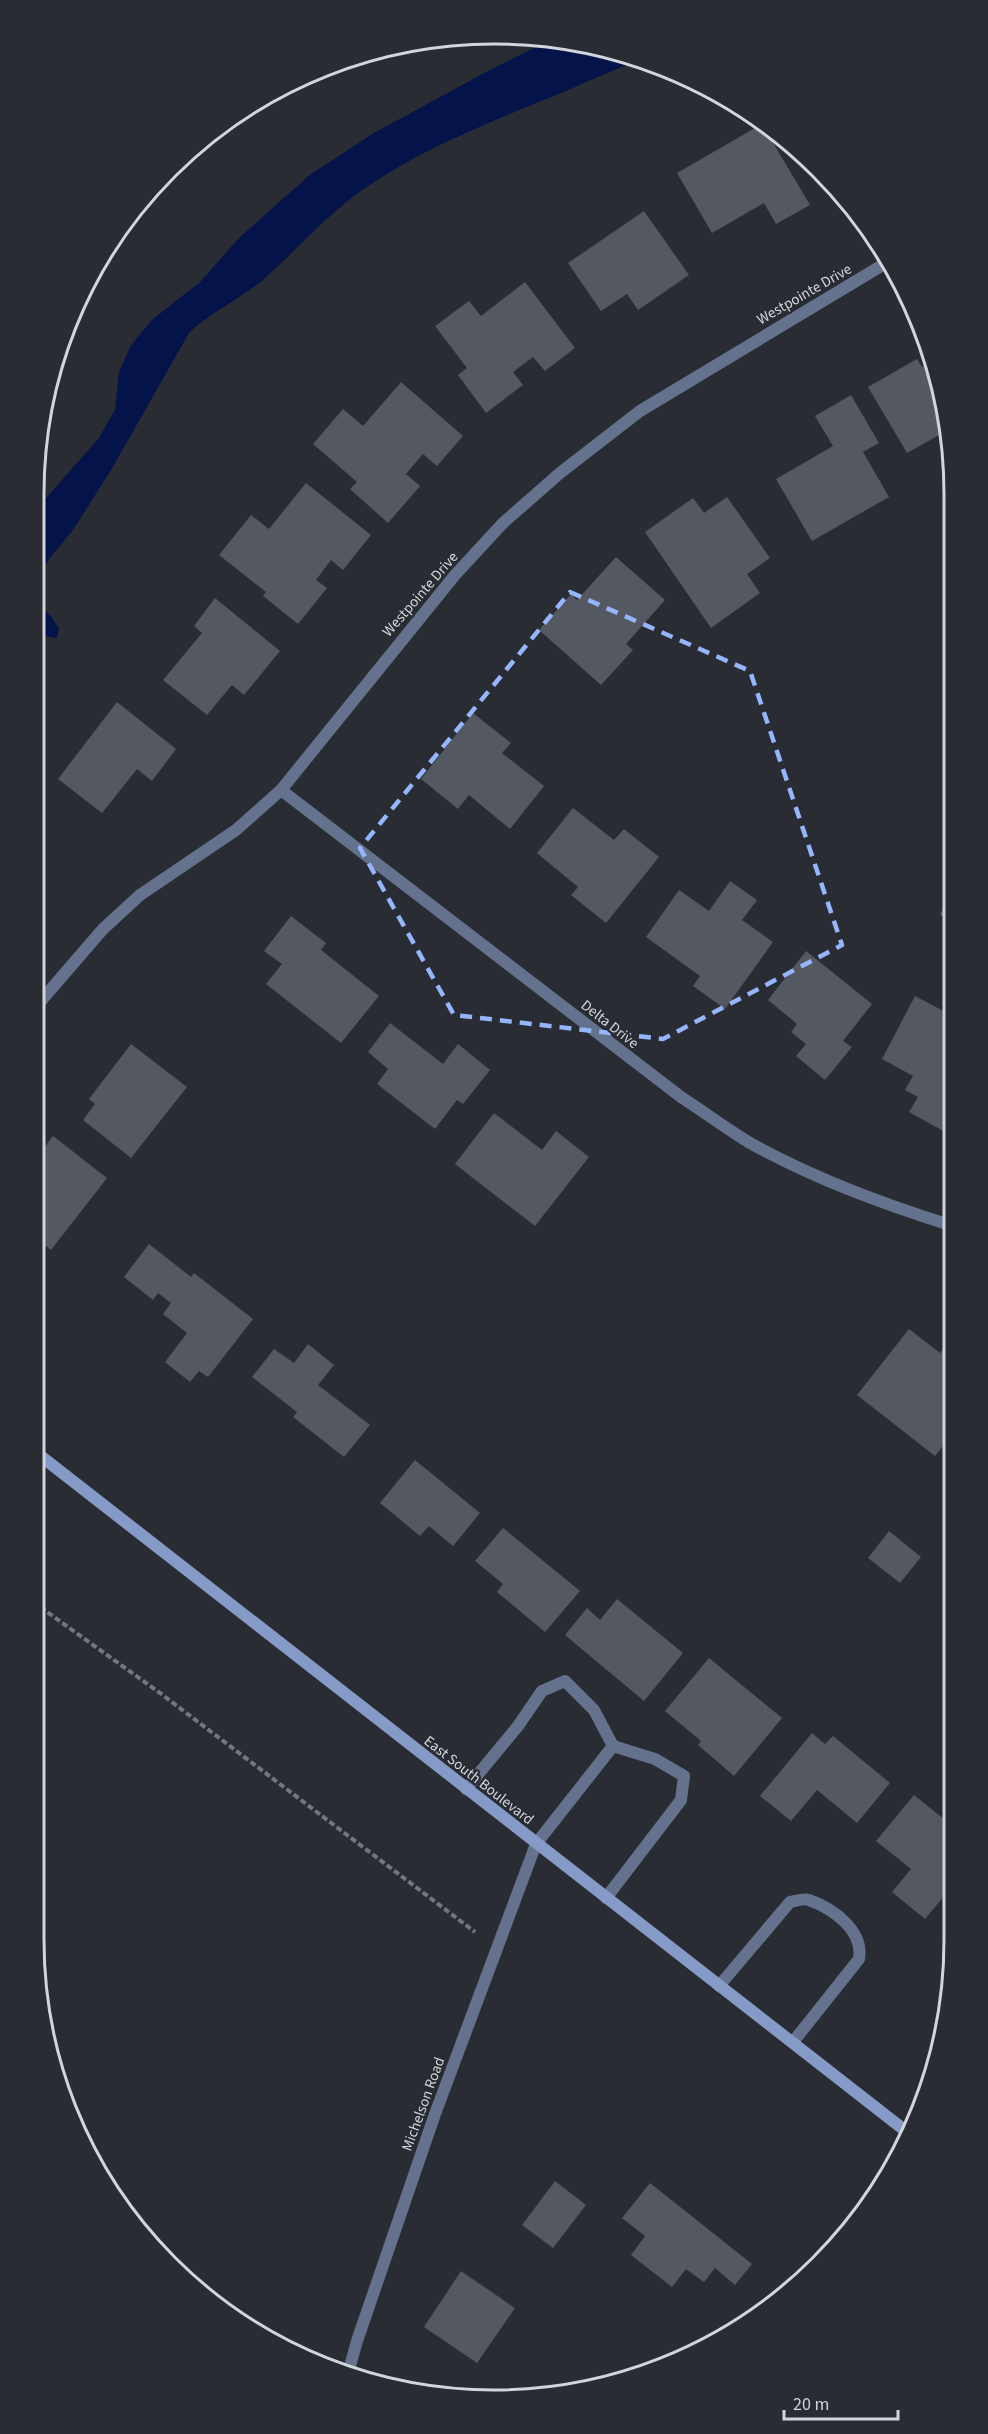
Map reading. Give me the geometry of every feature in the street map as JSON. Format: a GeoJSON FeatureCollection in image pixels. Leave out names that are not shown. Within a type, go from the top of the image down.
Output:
{"type":"FeatureCollection","features":[{"type":"Feature","properties":{"kind":"street","name":"Westpointe Drive"},"geometry":{"type":"LineString","coordinates":[[44,998],[102,929],[140,895],[236,831],[281,790],[455,575],[503,523],[560,472],[640,411],[882,266]]}},
{"type":"Feature","properties":{"kind":"street","name":"Delta Drive"},"geometry":{"type":"LineString","coordinates":[[281,790],[681,1097],[749,1142],[831,1183],[885,1205],[944,1223]]}},
{"type":"Feature","properties":{"kind":"street","name":"East South Boulevard"},"geometry":{"type":"LineString","coordinates":[[44,1459],[903,2129]]}},
{"type":"Feature","properties":{"kind":"street"},"geometry":{"type":"LineString","coordinates":[[466,1789],[518,1726],[542,1691],[565,1681],[594,1710],[613,1746],[655,1759],[684,1776],[681,1800],[606,1898]]}},
{"type":"Feature","properties":{"kind":"street","name":"Michelson Road"},"geometry":{"type":"LineString","coordinates":[[350,2367],[431,2125],[536,1844],[613,1746]]}},
{"type":"Feature","properties":{"kind":"street"},"geometry":{"type":"LineString","coordinates":[[719,1986],[790,1902],[807,1899],[838,1916],[855,1933],[861,1947],[859,1959],[793,2042]]}},
{"type":"Feature","properties":{"kind":"path"},"geometry":{"type":"LineString","coordinates":[[44,1610],[156,1690],[496,1947]]}},
{"type":"Feature","properties":{"kind":"highlighted area"},"geometry":{"type":"Polygon","coordinates":[[[570,592],[750,671],[842,945],[663,1039],[454,1015],[360,848],[570,592]]]}},
{"type":"Feature","properties":{"kind":"shaded area"},"geometry":{"type":"Polygon","coordinates":[[[539,46],[582,52],[630,64],[457,137],[386,174],[336,210],[259,283],[197,326],[189,333],[111,470],[73,530],[44,567],[44,500],[98,439],[115,410],[119,372],[131,345],[153,319],[200,282],[240,237],[311,174],[374,133],[539,46]]]}},
{"type":"Feature","properties":{"kind":"shaded area"},"geometry":{"type":"Polygon","coordinates":[[[44,610],[59,629],[57,638],[44,636],[44,610]]]}},
{"type":"Feature","properties":{"kind":"building"},"geometry":{"type":"Polygon","coordinates":[[[756,128],[771,139],[810,205],[776,224],[764,203],[712,233],[677,173],[756,128]]]}},
{"type":"Feature","properties":{"kind":"building"},"geometry":{"type":"Polygon","coordinates":[[[644,211],[689,275],[638,310],[627,294],[601,311],[568,263],[644,211]]]}},
{"type":"Feature","properties":{"kind":"building"},"geometry":{"type":"Polygon","coordinates":[[[525,282],[575,348],[545,371],[533,357],[513,372],[523,385],[486,413],[458,375],[467,368],[435,326],[469,301],[481,316],[525,282]]]}},
{"type":"Feature","properties":{"kind":"building"},"geometry":{"type":"Polygon","coordinates":[[[917,359],[922,367],[925,365],[941,434],[907,453],[868,387],[917,359]]]}},
{"type":"Feature","properties":{"kind":"building"},"geometry":{"type":"Polygon","coordinates":[[[401,382],[463,436],[437,466],[423,454],[406,474],[420,486],[388,523],[350,489],[357,482],[313,444],[343,409],[363,426],[401,382]]]}},
{"type":"Feature","properties":{"kind":"building"},"geometry":{"type":"Polygon","coordinates":[[[851,395],[879,443],[863,452],[889,497],[812,541],[776,479],[833,446],[815,416],[851,395]]]}},
{"type":"Feature","properties":{"kind":"building"},"geometry":{"type":"Polygon","coordinates":[[[306,483],[371,535],[343,570],[331,560],[316,580],[327,588],[298,624],[263,596],[266,592],[219,555],[251,515],[269,529],[306,483]]]}},
{"type":"Feature","properties":{"kind":"building"},"geometry":{"type":"Polygon","coordinates":[[[727,497],[770,558],[747,574],[760,593],[711,628],[645,532],[693,498],[704,513],[727,497]]]}},
{"type":"Feature","properties":{"kind":"building"},"geometry":{"type":"Polygon","coordinates":[[[616,557],[665,600],[626,644],[633,650],[601,685],[539,630],[571,594],[577,600],[616,557]]]}},
{"type":"Feature","properties":{"kind":"building"},"geometry":{"type":"Polygon","coordinates":[[[215,598],[280,651],[244,695],[232,685],[207,715],[163,680],[202,633],[194,626],[215,598]]]}},
{"type":"Feature","properties":{"kind":"building"},"geometry":{"type":"Polygon","coordinates":[[[117,702],[176,749],[152,781],[137,769],[102,813],[58,779],[117,702]]]}},
{"type":"Feature","properties":{"kind":"building"},"geometry":{"type":"Polygon","coordinates":[[[473,713],[511,743],[502,753],[544,786],[510,829],[469,795],[458,809],[421,779],[473,713]]]}},
{"type":"Feature","properties":{"kind":"building"},"geometry":{"type":"Polygon","coordinates":[[[573,808],[614,840],[624,829],[659,857],[606,923],[571,895],[578,887],[537,853],[573,808]]]}},
{"type":"Feature","properties":{"kind":"building"},"geometry":{"type":"Polygon","coordinates":[[[730,881],[757,900],[742,920],[773,942],[725,1009],[693,986],[700,976],[646,937],[679,890],[709,911],[730,881]]]}},
{"type":"Feature","properties":{"kind":"building"},"geometry":{"type":"Polygon","coordinates":[[[944,905],[944,917],[940,915],[944,905]]]}},
{"type":"Feature","properties":{"kind":"building"},"geometry":{"type":"Polygon","coordinates":[[[291,916],[326,943],[321,950],[379,996],[341,1043],[266,984],[282,964],[264,951],[291,916]]]}},
{"type":"Feature","properties":{"kind":"building"},"geometry":{"type":"Polygon","coordinates":[[[806,951],[872,1004],[843,1041],[852,1047],[825,1080],[796,1056],[806,1044],[791,1032],[797,1024],[768,1000],[806,951]]]}},
{"type":"Feature","properties":{"kind":"building"},"geometry":{"type":"Polygon","coordinates":[[[915,996],[944,1011],[944,1131],[909,1112],[918,1097],[905,1090],[913,1076],[882,1059],[915,996]]]}},
{"type":"Feature","properties":{"kind":"building"},"geometry":{"type":"Polygon","coordinates":[[[390,1023],[443,1064],[458,1044],[490,1070],[463,1104],[457,1100],[435,1129],[377,1084],[388,1069],[368,1052],[390,1023]]]}},
{"type":"Feature","properties":{"kind":"building"},"geometry":{"type":"Polygon","coordinates":[[[131,1044],[187,1087],[131,1158],[83,1120],[95,1104],[89,1099],[131,1044]]]}},
{"type":"Feature","properties":{"kind":"building"},"geometry":{"type":"Polygon","coordinates":[[[494,1113],[542,1150],[556,1131],[589,1157],[535,1226],[455,1164],[494,1113]]]}},
{"type":"Feature","properties":{"kind":"building"},"geometry":{"type":"Polygon","coordinates":[[[53,1136],[107,1178],[51,1250],[44,1245],[44,1148],[53,1136]]]}},
{"type":"Feature","properties":{"kind":"building"},"geometry":{"type":"Polygon","coordinates":[[[149,1244],[191,1277],[194,1273],[253,1319],[208,1377],[199,1371],[190,1382],[165,1362],[187,1333],[163,1314],[171,1303],[158,1293],[153,1300],[124,1277],[149,1244]]]}},
{"type":"Feature","properties":{"kind":"building"},"geometry":{"type":"Polygon","coordinates":[[[909,1329],[940,1353],[944,1348],[944,1445],[935,1456],[857,1395],[909,1329]]]}},
{"type":"Feature","properties":{"kind":"building"},"geometry":{"type":"Polygon","coordinates":[[[308,1344],[334,1365],[318,1385],[370,1425],[344,1457],[293,1417],[297,1412],[252,1377],[274,1349],[294,1363],[308,1344]]]}},
{"type":"Feature","properties":{"kind":"building"},"geometry":{"type":"Polygon","coordinates":[[[415,1460],[480,1513],[453,1546],[429,1526],[420,1536],[380,1503],[415,1460]]]}},
{"type":"Feature","properties":{"kind":"building"},"geometry":{"type":"Polygon","coordinates":[[[503,1528],[580,1591],[545,1632],[497,1592],[503,1584],[475,1561],[503,1528]]]}},
{"type":"Feature","properties":{"kind":"building"},"geometry":{"type":"Polygon","coordinates":[[[889,1531],[921,1557],[900,1583],[868,1558],[889,1531]]]}},
{"type":"Feature","properties":{"kind":"building"},"geometry":{"type":"Polygon","coordinates":[[[617,1599],[683,1653],[644,1701],[565,1635],[587,1608],[600,1620],[617,1599]]]}},
{"type":"Feature","properties":{"kind":"building"},"geometry":{"type":"Polygon","coordinates":[[[709,1658],[782,1718],[734,1776],[698,1745],[701,1741],[665,1711],[709,1658]]]}},
{"type":"Feature","properties":{"kind":"building"},"geometry":{"type":"Polygon","coordinates":[[[812,1733],[825,1744],[833,1736],[890,1783],[857,1823],[817,1790],[791,1821],[760,1796],[812,1733]]]}},
{"type":"Feature","properties":{"kind":"building"},"geometry":{"type":"Polygon","coordinates":[[[914,1795],[944,1819],[944,1896],[925,1919],[892,1892],[911,1869],[876,1841],[914,1795]]]}},
{"type":"Feature","properties":{"kind":"building"},"geometry":{"type":"Polygon","coordinates":[[[555,2181],[586,2205],[553,2248],[522,2225],[555,2181]]]}},
{"type":"Feature","properties":{"kind":"building"},"geometry":{"type":"Polygon","coordinates":[[[650,2183],[752,2264],[735,2285],[715,2268],[704,2282],[686,2269],[672,2287],[631,2255],[645,2236],[622,2218],[650,2183]]]}},
{"type":"Feature","properties":{"kind":"building"},"geometry":{"type":"Polygon","coordinates":[[[461,2271],[515,2308],[477,2363],[424,2327],[461,2271]]]}}]}
